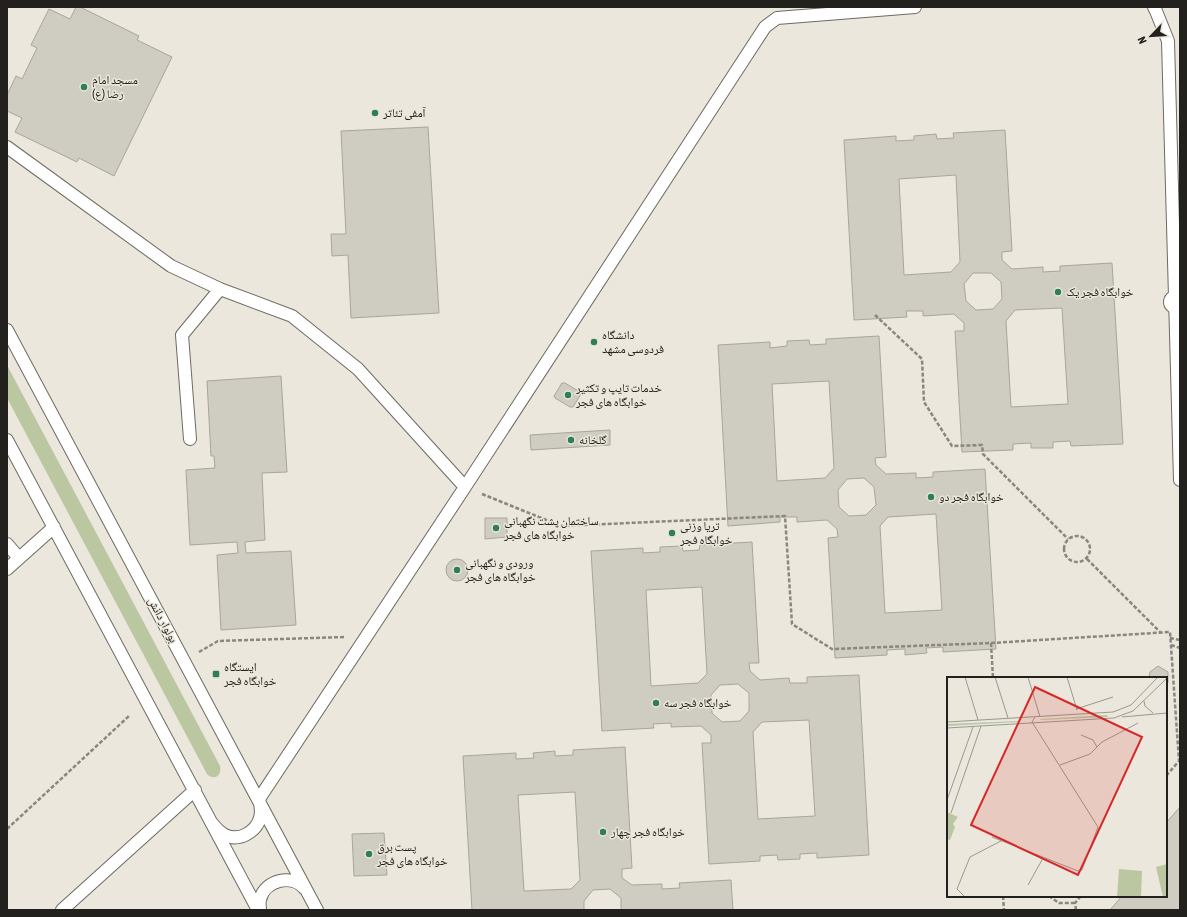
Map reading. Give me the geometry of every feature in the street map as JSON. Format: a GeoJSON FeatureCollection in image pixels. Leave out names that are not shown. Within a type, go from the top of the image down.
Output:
{"type":"FeatureCollection","features":[{"type":"Feature","properties":{"kind":"lane"},"geometry":{"type":"LineString","coordinates":[[211,822],[225,835],[234,837],[243,836],[251,832],[258,825],[261,817],[261,808],[258,799],[465,487],[765,27],[777,18],[915,7]]}},
{"type":"Feature","properties":{"kind":"lane"},"geometry":{"type":"LineString","coordinates":[[1154,7],[1168,41],[1178,302],[1180,480]]}},
{"type":"Feature","properties":{"kind":"lane"},"geometry":{"type":"LineString","coordinates":[[7,147],[172,266],[220,289],[292,316],[358,369],[465,487]]}},
{"type":"Feature","properties":{"kind":"lane"},"geometry":{"type":"LineString","coordinates":[[190,439],[182,335],[220,289]]}},
{"type":"Feature","properties":{"kind":"lane","name":"بولوار دانش"},"geometry":{"type":"LineString","coordinates":[[7,330],[317,910]]}},
{"type":"Feature","properties":{"kind":"lane"},"geometry":{"type":"LineString","coordinates":[[7,440],[259,910]]}},
{"type":"Feature","properties":{"kind":"lane"},"geometry":{"type":"LineString","coordinates":[[7,569],[54,527]]}},
{"type":"Feature","properties":{"kind":"lane"},"geometry":{"type":"LineString","coordinates":[[7,544],[19,558]]}},
{"type":"Feature","properties":{"kind":"lane"},"geometry":{"type":"LineString","coordinates":[[62,910],[195,790]]}},
{"type":"Feature","properties":{"kind":"lane"},"geometry":{"type":"LineString","coordinates":[[259,910],[263,892],[269,885],[277,881],[286,880],[295,882],[303,886],[308,894]]}},
{"type":"Feature","properties":{"kind":"path"},"geometry":{"type":"LineString","coordinates":[[875,315],[922,359],[924,402],[952,446],[982,445],[983,454],[1068,539]]}},
{"type":"Feature","properties":{"kind":"path"},"geometry":{"type":"LineString","coordinates":[[465,487],[561,526],[785,516],[792,624],[832,649],[991,643],[1170,632],[1179,761],[1167,775]]}},
{"type":"Feature","properties":{"kind":"path"},"geometry":{"type":"LineString","coordinates":[[1079,535],[1084,538],[1090,547],[1090,553],[1087,558],[1082,562],[1070,560],[1066,556],[1064,544],[1073,536],[1079,535]]}},
{"type":"Feature","properties":{"kind":"path"},"geometry":{"type":"LineString","coordinates":[[1087,558],[1160,632]]}},
{"type":"Feature","properties":{"kind":"path"},"geometry":{"type":"LineString","coordinates":[[184,660],[218,641],[321,638]]}},
{"type":"Feature","properties":{"kind":"path"},"geometry":{"type":"LineString","coordinates":[[1170,638],[1180,640]]}},
{"type":"Feature","properties":{"kind":"path"},"geometry":{"type":"LineString","coordinates":[[991,643],[993,677]]}},
{"type":"Feature","properties":{"kind":"path"},"geometry":{"type":"LineString","coordinates":[[1170,645],[1180,648]]}},
{"type":"Feature","properties":{"kind":"path"},"geometry":{"type":"LineString","coordinates":[[7,829],[128,716]]}},
{"type":"Feature","properties":{"kind":"path"},"geometry":{"type":"LineString","coordinates":[[1003,897],[1004,910]]}},
{"type":"Feature","properties":{"kind":"path"},"geometry":{"type":"LineString","coordinates":[[1050,897],[1059,903],[1075,903]]}},
{"type":"Feature","properties":{"kind":"path"},"geometry":{"type":"LineString","coordinates":[[1076,910],[1075,903],[1080,897]]}},
{"type":"Feature","properties":{"kind":"green space"},"geometry":{"type":"Polygon","coordinates":[[[7,365],[220,766],[219,775],[212,777],[207,774],[7,398],[7,365]]]}},
{"type":"Feature","properties":{"kind":"building","name":"مسجد امام رضا (ع)"},"geometry":{"type":"Polygon","coordinates":[[[76,7],[80,7],[139,36],[137,40],[172,57],[114,176],[79,158],[77,162],[15,132],[22,118],[7,111],[7,95],[16,76],[22,79],[37,48],[31,45],[49,9],[70,19],[76,7]]]}},
{"type":"Feature","properties":{"kind":"building"},"geometry":{"type":"Polygon","coordinates":[[[428,127],[439,313],[351,318],[348,255],[332,256],[331,234],[346,234],[341,131],[428,127]]]}},
{"type":"Feature","properties":{"kind":"building","name":"خوابگاه فجر یک"},"geometry":{"type":"Polygon","coordinates":[[[1005,130],[1012,251],[1002,252],[1002,260],[1012,269],[1043,267],[1043,272],[1060,271],[1060,266],[1112,263],[1123,444],[1071,446],[1070,441],[1053,442],[1053,448],[1031,448],[1031,443],[1013,444],[1013,450],[962,452],[955,331],[964,331],[964,323],[954,314],[923,316],[923,311],[906,311],[907,317],[854,320],[844,140],[896,136],[896,141],[914,140],[914,136],[936,134],[937,139],[954,138],[953,133],[1005,130]],[[956,175],[899,179],[904,275],[951,272],[960,262],[956,175]],[[973,273],[964,284],[966,301],[976,310],[993,309],[1002,299],[1001,282],[991,273],[973,273]],[[1062,308],[1015,310],[1006,321],[1011,407],[1068,404],[1062,308]]]}},
{"type":"Feature","properties":{"kind":"building","name":"خوابگاه فجر دو"},"geometry":{"type":"Polygon","coordinates":[[[879,336],[886,457],[875,458],[876,465],[886,474],[916,473],[916,478],[933,477],[933,472],[985,469],[996,649],[943,652],[943,647],[926,648],[927,653],[905,655],[905,649],[887,650],[887,655],[835,658],[828,538],[838,537],[837,529],[827,520],[797,522],[797,517],[780,517],[780,522],[728,526],[718,345],[770,342],[770,348],[787,346],[787,341],[809,340],[810,345],[826,344],[826,339],[879,336]],[[829,381],[772,384],[777,481],[825,478],[834,468],[829,381]],[[864,478],[847,479],[838,490],[839,507],[849,516],[866,515],[876,505],[874,487],[864,478]],[[936,514],[888,517],[880,526],[885,613],[942,610],[936,514]]]}},
{"type":"Feature","properties":{"kind":"building"},"geometry":{"type":"Polygon","coordinates":[[[281,376],[287,472],[262,473],[265,540],[245,542],[246,553],[291,551],[296,625],[221,630],[217,555],[238,553],[237,542],[190,545],[186,470],[215,468],[214,456],[211,456],[207,381],[281,376]]]}},
{"type":"Feature","properties":{"kind":"building","name":"خدمات تایپ و تکثیر خوابگاه های فجر"},"geometry":{"type":"Polygon","coordinates":[[[562,383],[565,383],[581,394],[573,407],[570,407],[554,396],[562,383]]]}},
{"type":"Feature","properties":{"kind":"building","name":"گلخانه"},"geometry":{"type":"Polygon","coordinates":[[[610,430],[610,445],[531,450],[530,435],[610,430]]]}},
{"type":"Feature","properties":{"kind":"building","name":"ساختمان پشت نگهبانی خوابگاه های فجر"},"geometry":{"type":"Polygon","coordinates":[[[485,518],[507,518],[507,537],[485,539],[485,518]]]}},
{"type":"Feature","properties":{"kind":"building","name":"خوابگاه فجر سه"},"geometry":{"type":"Polygon","coordinates":[[[752,542],[759,663],[749,663],[750,671],[760,680],[789,678],[790,683],[807,683],[807,677],[859,675],[869,855],[817,858],[817,853],[800,854],[800,859],[778,860],[777,855],[760,856],[760,861],[709,864],[702,743],[711,743],[711,735],[701,726],[671,727],[671,723],[653,724],[654,728],[602,731],[591,551],[643,548],[643,553],[660,552],[660,547],[682,546],[683,551],[699,550],[700,545],[752,542]],[[702,587],[646,590],[651,686],[698,683],[707,674],[702,587]],[[738,684],[720,685],[711,695],[712,713],[722,722],[740,721],[749,711],[749,693],[738,684]],[[809,720],[762,722],[753,732],[758,819],[815,816],[809,720]]]}},
{"type":"Feature","properties":{"kind":"building","name":"ورودی و نگهبانی خوابگاه های فجر"},"geometry":{"type":"Polygon","coordinates":[[[457,559],[465,562],[468,570],[465,578],[457,581],[449,578],[446,570],[449,562],[457,559]]]}},
{"type":"Feature","properties":{"kind":"building"},"geometry":{"type":"Polygon","coordinates":[[[1158,666],[1168,672],[1168,683],[1167,684],[1167,677],[1149,677],[1150,672],[1158,666]]]}},
{"type":"Feature","properties":{"kind":"building","name":"خوابگاه فجر چهار"},"geometry":{"type":"Polygon","coordinates":[[[625,747],[632,868],[622,869],[622,878],[632,885],[662,884],[662,889],[680,888],[679,883],[731,880],[733,910],[621,910],[621,898],[610,889],[593,890],[584,901],[584,910],[472,910],[463,756],[516,753],[516,759],[534,758],[533,753],[555,751],[555,756],[573,755],[573,750],[625,747]],[[575,792],[518,795],[524,891],[571,889],[580,880],[575,792]]]}},
{"type":"Feature","properties":{"kind":"building"},"geometry":{"type":"Polygon","coordinates":[[[1180,807],[1180,910],[1110,910],[1121,897],[1167,897],[1167,822],[1180,807]]]}},
{"type":"Feature","properties":{"kind":"building","name":"پست برق خوابگاه های فجر"},"geometry":{"type":"Polygon","coordinates":[[[384,833],[387,875],[354,876],[352,834],[384,833]]]}},
{"type":"Feature","properties":{"kind":"place","name":"مسجد امام رضا (ع)"},"geometry":{"type":"Point","coordinates":[84,87]}},
{"type":"Feature","properties":{"kind":"place","name":"آمفی تئاتر"},"geometry":{"type":"Point","coordinates":[375,113]}},
{"type":"Feature","properties":{"kind":"place","name":"خوابگاه فجر یک"},"geometry":{"type":"Point","coordinates":[1058,292]}},
{"type":"Feature","properties":{"kind":"place","name":"دانشگاه فردوسی مشهد"},"geometry":{"type":"Point","coordinates":[594,342]}},
{"type":"Feature","properties":{"kind":"place","name":"خدمات تایپ و تکثیر خوابگاه های فجر"},"geometry":{"type":"Point","coordinates":[568,395]}},
{"type":"Feature","properties":{"kind":"place","name":"گلخانه"},"geometry":{"type":"Point","coordinates":[571,440]}},
{"type":"Feature","properties":{"kind":"place","name":"خوابگاه فجر دو"},"geometry":{"type":"Point","coordinates":[931,497]}},
{"type":"Feature","properties":{"kind":"place","name":"ساختمان پشت نگهبانی خوابگاه های فجر"},"geometry":{"type":"Point","coordinates":[496,528]}},
{"type":"Feature","properties":{"kind":"place","name":"تریا وزنی خوابگاه فجر"},"geometry":{"type":"Point","coordinates":[672,533]}},
{"type":"Feature","properties":{"kind":"place","name":"ورودی و نگهبانی خوابگاه های فجر"},"geometry":{"type":"Point","coordinates":[457,570]}},
{"type":"Feature","properties":{"kind":"place","name":"ایستگاه خوابگاه فجر"},"geometry":{"type":"Point","coordinates":[216,674]}},
{"type":"Feature","properties":{"kind":"place","name":"خوابگاه فجر سه"},"geometry":{"type":"Point","coordinates":[656,703]}},
{"type":"Feature","properties":{"kind":"place","name":"خوابگاه فجر چهار"},"geometry":{"type":"Point","coordinates":[603,832]}},
{"type":"Feature","properties":{"kind":"place","name":"پست برق خوابگاه های فجر"},"geometry":{"type":"Point","coordinates":[369,854]}}]}
